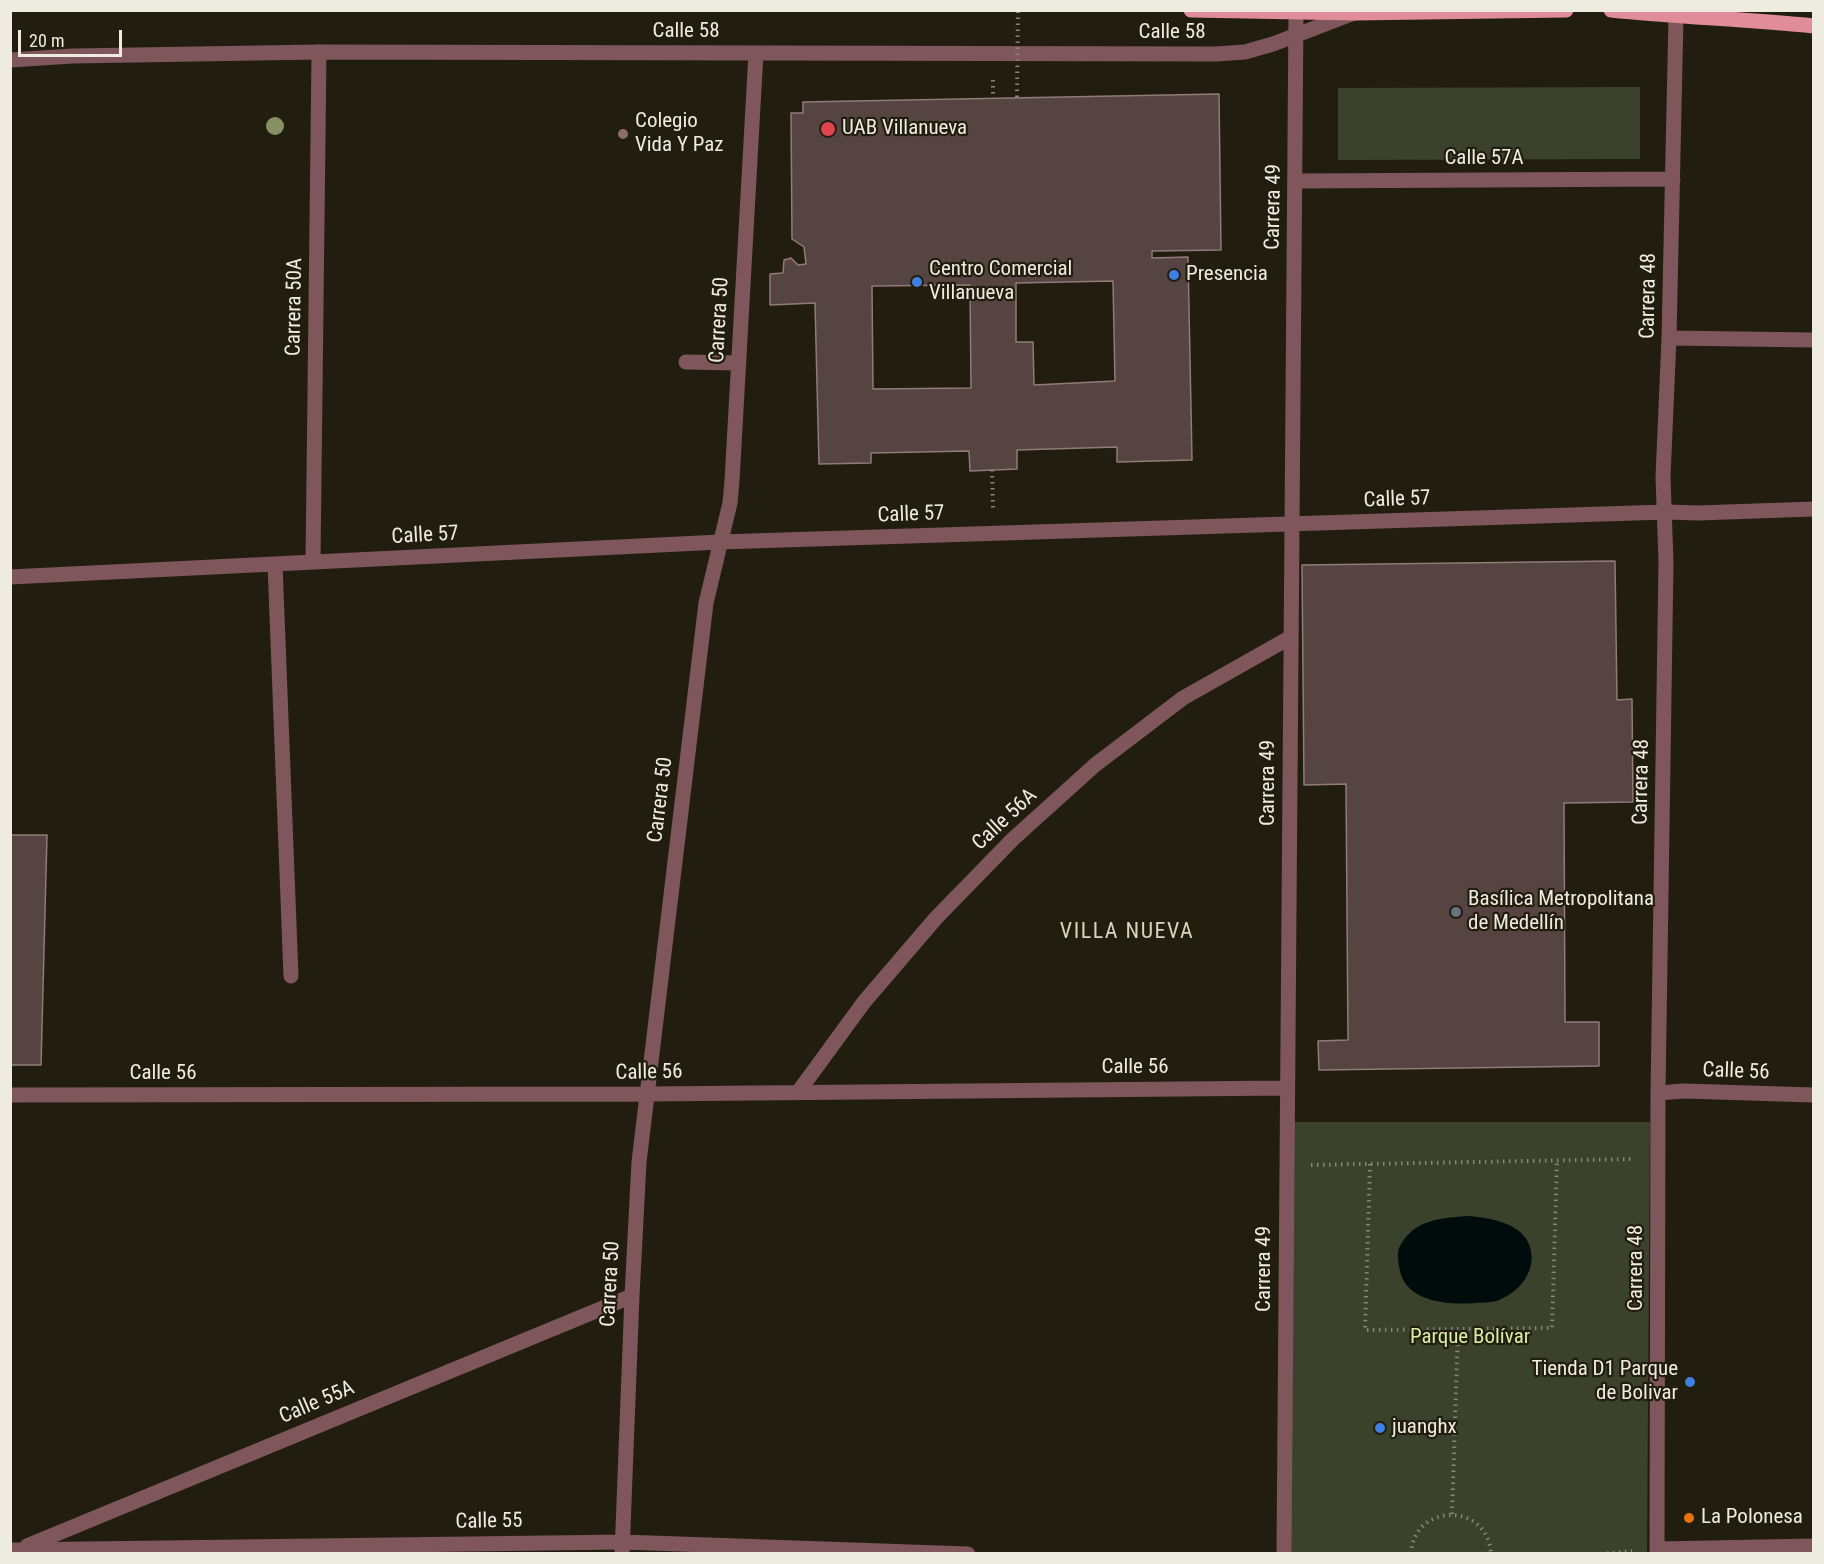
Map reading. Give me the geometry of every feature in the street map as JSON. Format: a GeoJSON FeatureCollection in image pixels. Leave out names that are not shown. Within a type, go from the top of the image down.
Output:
{"type":"FeatureCollection","features":[{"type":"Feature","properties":{"kind":"main road"},"geometry":{"type":"LineString","coordinates":[[1191,10],[1355,13],[1566,10]]}},
{"type":"Feature","properties":{"kind":"main road"},"geometry":{"type":"LineString","coordinates":[[1611,10],[1814,26]]}},
{"type":"Feature","properties":{"kind":"street","name":"Carrera 49"},"geometry":{"type":"LineString","coordinates":[[1284,1554],[1296,12]]}},
{"type":"Feature","properties":{"kind":"street","name":"Calle 58"},"geometry":{"type":"LineString","coordinates":[[10,60],[73,56],[319,52],[1216,54],[1245,52],[1296,36],[1355,13]]}},
{"type":"Feature","properties":{"kind":"street","name":"Carrera 48"},"geometry":{"type":"LineString","coordinates":[[1657,1551],[1658,1093],[1665,512],[1663,477],[1669,338],[1676,14]]}},
{"type":"Feature","properties":{"kind":"street","name":"Carrera 50A"},"geometry":{"type":"LineString","coordinates":[[313,562],[319,52]]}},
{"type":"Feature","properties":{"kind":"street","name":"Carrera 50"},"geometry":{"type":"LineString","coordinates":[[622,1548],[639,1162],[705,603],[730,503],[756,53]]}},
{"type":"Feature","properties":{"kind":"street","name":"Calle 57A"},"geometry":{"type":"LineString","coordinates":[[1295,180],[1673,179]]}},
{"type":"Feature","properties":{"kind":"street"},"geometry":{"type":"LineString","coordinates":[[1669,338],[1814,340]]}},
{"type":"Feature","properties":{"kind":"street"},"geometry":{"type":"LineString","coordinates":[[686,362],[739,363]]}},
{"type":"Feature","properties":{"kind":"street","name":"Calle 57"},"geometry":{"type":"LineString","coordinates":[[10,577],[720,542],[1814,509]]}},
{"type":"Feature","properties":{"kind":"street"},"geometry":{"type":"LineString","coordinates":[[275,564],[291,976]]}},
{"type":"Feature","properties":{"kind":"street","name":"Calle 56A"},"geometry":{"type":"LineString","coordinates":[[799,1091],[864,1002],[928,926],[1013,839],[1095,765],[1183,698],[1291,637]]}},
{"type":"Feature","properties":{"kind":"street","name":"Calle 56"},"geometry":{"type":"LineString","coordinates":[[10,1095],[648,1094],[1287,1088]]}},
{"type":"Feature","properties":{"kind":"street","name":"Calle 56"},"geometry":{"type":"LineString","coordinates":[[1658,1093],[1684,1091],[1814,1095]]}},
{"type":"Feature","properties":{"kind":"street","name":"Calle 55A"},"geometry":{"type":"LineString","coordinates":[[15,1550],[632,1296]]}},
{"type":"Feature","properties":{"kind":"street"},"geometry":{"type":"LineString","coordinates":[[1657,1551],[1814,1546]]}},
{"type":"Feature","properties":{"kind":"street","name":"Calle 55"},"geometry":{"type":"LineString","coordinates":[[15,1550],[622,1548],[968,1554]]}},
{"type":"Feature","properties":{"kind":"path"},"geometry":{"type":"LineString","coordinates":[[1017,97],[1018,10]]}},
{"type":"Feature","properties":{"kind":"path"},"geometry":{"type":"LineString","coordinates":[[993,80],[993,98]]}},
{"type":"Feature","properties":{"kind":"path"},"geometry":{"type":"LineString","coordinates":[[992,470],[993,508]]}},
{"type":"Feature","properties":{"kind":"path"},"geometry":{"type":"LineString","coordinates":[[1287,1166],[1658,1158]]}},
{"type":"Feature","properties":{"kind":"path"},"geometry":{"type":"LineString","coordinates":[[1370,1164],[1365,1330],[1552,1328],[1557,1160]]}},
{"type":"Feature","properties":{"kind":"path"},"geometry":{"type":"LineString","coordinates":[[1452,1514],[1458,1329]]}},
{"type":"Feature","properties":{"kind":"path"},"geometry":{"type":"LineString","coordinates":[[1411,1554],[1414,1538],[1420,1529],[1430,1521],[1452,1514],[1474,1521],[1483,1529],[1489,1539],[1491,1554]]}},
{"type":"Feature","properties":{"kind":"green space"},"geometry":{"type":"Polygon","coordinates":[[[1640,87],[1640,159],[1338,160],[1338,88],[1640,87]]]}},
{"type":"Feature","properties":{"kind":"green space","name":"Parque Bolívar"},"geometry":{"type":"Polygon","coordinates":[[[1292,1122],[1650,1122],[1647,1553],[1290,1554],[1292,1122]]]}},
{"type":"Feature","properties":{"kind":"shaded area"},"geometry":{"type":"Polygon","coordinates":[[[1469,1216],[1505,1223],[1520,1232],[1526,1239],[1532,1256],[1531,1264],[1520,1286],[1514,1292],[1494,1302],[1465,1304],[1429,1299],[1409,1288],[1402,1278],[1398,1257],[1398,1250],[1405,1238],[1412,1231],[1429,1222],[1469,1216]]]}},
{"type":"Feature","properties":{"kind":"building","name":"Centro Comercial Villanueva"},"geometry":{"type":"Polygon","coordinates":[[[1219,94],[1221,250],[1152,251],[1152,258],[1188,257],[1192,460],[1117,462],[1117,447],[1017,450],[1017,469],[970,471],[969,451],[871,453],[871,463],[819,464],[815,303],[770,305],[770,274],[783,273],[784,260],[791,258],[798,265],[806,264],[804,247],[792,239],[791,113],[803,113],[803,102],[1219,94]],[[1113,281],[1016,283],[1016,342],[1033,342],[1034,385],[1115,381],[1113,281]],[[970,285],[872,286],[873,389],[971,388],[970,285]]]}},
{"type":"Feature","properties":{"kind":"building","name":"Basílica Metropolitana de Medellín"},"geometry":{"type":"Polygon","coordinates":[[[1615,561],[1617,700],[1632,699],[1633,802],[1564,803],[1565,1022],[1599,1022],[1599,1066],[1319,1070],[1318,1041],[1348,1040],[1346,784],[1304,785],[1302,565],[1615,561]]]}},
{"type":"Feature","properties":{"kind":"building"},"geometry":{"type":"Polygon","coordinates":[[[10,835],[47,835],[41,1065],[10,1065],[10,835]]]}},
{"type":"Feature","properties":{"kind":"place","name":"UAB Villanueva"},"geometry":{"type":"Point","coordinates":[828,129]}},
{"type":"Feature","properties":{"kind":"place","name":"Colegio Vida Y Paz"},"geometry":{"type":"Point","coordinates":[623,134]}},
{"type":"Feature","properties":{"kind":"place","name":"Presencia"},"geometry":{"type":"Point","coordinates":[1174,275]}},
{"type":"Feature","properties":{"kind":"place","name":"Centro Comercial Villanueva"},"geometry":{"type":"Point","coordinates":[917,282]}},
{"type":"Feature","properties":{"kind":"place","name":"Basílica Metropolitana de Medellín"},"geometry":{"type":"Point","coordinates":[1456,912]}},
{"type":"Feature","properties":{"kind":"place","name":"Tienda D1 Parque de Bolivar"},"geometry":{"type":"Point","coordinates":[1690,1382]}},
{"type":"Feature","properties":{"kind":"place","name":"juanghx"},"geometry":{"type":"Point","coordinates":[1380,1428]}},
{"type":"Feature","properties":{"kind":"place","name":"La Polonesa"},"geometry":{"type":"Point","coordinates":[1689,1518]}},
{"type":"Feature","properties":{"kind":"district","name":"VILLA NUEVA"},"geometry":{"type":"Point","coordinates":[1127,932]}}]}
